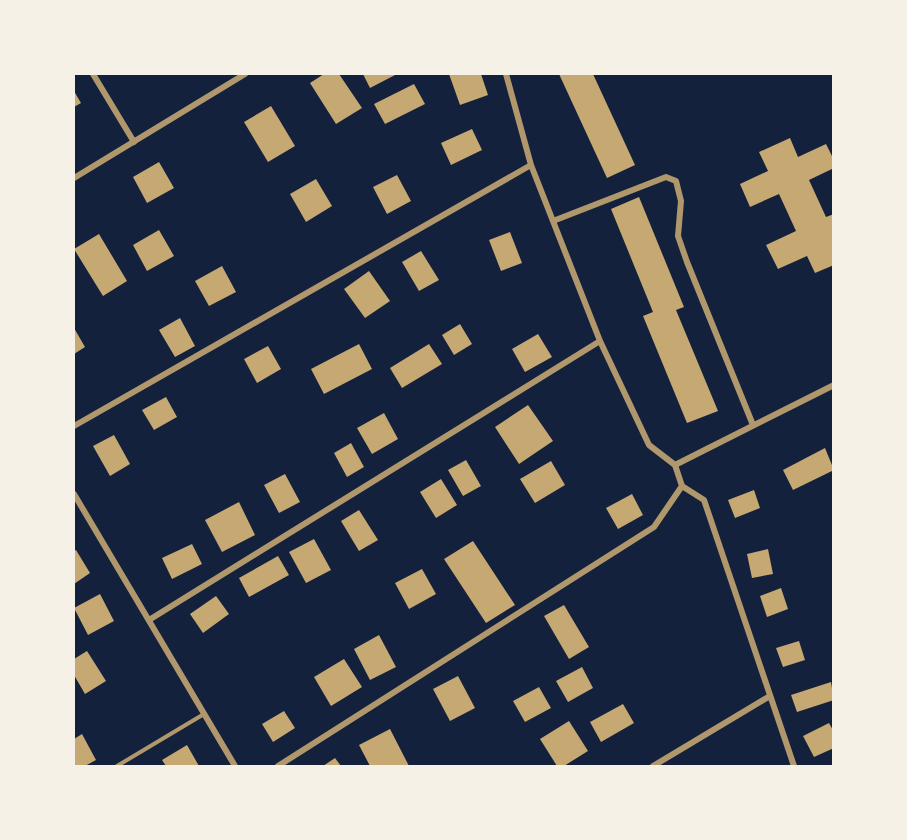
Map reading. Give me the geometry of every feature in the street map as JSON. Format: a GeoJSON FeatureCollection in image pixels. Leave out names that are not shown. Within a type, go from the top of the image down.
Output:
{"type":"FeatureCollection","features":[{"type":"Feature","properties":{"kind":"street"},"geometry":{"type":"LineString","coordinates":[[93,74],[134,142]]}},
{"type":"Feature","properties":{"kind":"street"},"geometry":{"type":"LineString","coordinates":[[74,178],[245,74]]}},
{"type":"Feature","properties":{"kind":"street"},"geometry":{"type":"LineString","coordinates":[[506,74],[531,165],[600,340],[649,445],[675,465],[682,486],[704,500],[794,766]]}},
{"type":"Feature","properties":{"kind":"street"},"geometry":{"type":"LineString","coordinates":[[74,426],[531,165]]}},
{"type":"Feature","properties":{"kind":"street"},"geometry":{"type":"LineString","coordinates":[[553,221],[666,177],[676,181],[681,201],[678,236],[753,425]]}},
{"type":"Feature","properties":{"kind":"street"},"geometry":{"type":"LineString","coordinates":[[149,620],[600,340]]}},
{"type":"Feature","properties":{"kind":"street"},"geometry":{"type":"LineString","coordinates":[[675,465],[834,385]]}},
{"type":"Feature","properties":{"kind":"street"},"geometry":{"type":"LineString","coordinates":[[278,766],[654,527],[682,486]]}},
{"type":"Feature","properties":{"kind":"street"},"geometry":{"type":"LineString","coordinates":[[74,494],[235,766]]}},
{"type":"Feature","properties":{"kind":"street"},"geometry":{"type":"LineString","coordinates":[[653,766],[770,696]]}},
{"type":"Feature","properties":{"kind":"lane"},"geometry":{"type":"LineString","coordinates":[[117,766],[204,714]]}},
{"type":"Feature","properties":{"kind":"building"},"geometry":{"type":"Polygon","coordinates":[[[324,74],[339,74],[362,108],[336,124],[310,83],[324,74]]]}},
{"type":"Feature","properties":{"kind":"building"},"geometry":{"type":"Polygon","coordinates":[[[363,74],[397,74],[370,88],[363,74]]]}},
{"type":"Feature","properties":{"kind":"building"},"geometry":{"type":"Polygon","coordinates":[[[449,74],[481,74],[488,95],[460,105],[449,74]]]}},
{"type":"Feature","properties":{"kind":"building"},"geometry":{"type":"Polygon","coordinates":[[[559,74],[593,74],[635,165],[607,178],[559,74]]]}},
{"type":"Feature","properties":{"kind":"building"},"geometry":{"type":"Polygon","coordinates":[[[414,84],[425,104],[385,124],[374,104],[414,84]]]}},
{"type":"Feature","properties":{"kind":"building"},"geometry":{"type":"Polygon","coordinates":[[[74,91],[81,103],[74,107],[74,91]]]}},
{"type":"Feature","properties":{"kind":"building"},"geometry":{"type":"Polygon","coordinates":[[[271,106],[295,146],[268,162],[244,122],[271,106]]]}},
{"type":"Feature","properties":{"kind":"building"},"geometry":{"type":"Polygon","coordinates":[[[472,129],[482,150],[451,165],[441,143],[472,129]]]}},
{"type":"Feature","properties":{"kind":"building"},"geometry":{"type":"Polygon","coordinates":[[[790,138],[798,157],[826,144],[834,160],[834,168],[809,180],[826,217],[834,214],[834,265],[815,273],[807,256],[778,269],[766,245],[796,231],[779,194],[750,207],[740,184],[768,171],[759,152],[790,138]]]}},
{"type":"Feature","properties":{"kind":"building"},"geometry":{"type":"Polygon","coordinates":[[[159,162],[174,188],[147,203],[133,177],[159,162]]]}},
{"type":"Feature","properties":{"kind":"building"},"geometry":{"type":"Polygon","coordinates":[[[397,175],[411,201],[387,214],[373,187],[397,175]]]}},
{"type":"Feature","properties":{"kind":"building"},"geometry":{"type":"Polygon","coordinates":[[[316,179],[332,206],[306,222],[290,194],[316,179]]]}},
{"type":"Feature","properties":{"kind":"building"},"geometry":{"type":"Polygon","coordinates":[[[639,197],[684,307],[676,310],[718,411],[687,423],[643,316],[653,312],[611,209],[639,197]]]}},
{"type":"Feature","properties":{"kind":"building"},"geometry":{"type":"Polygon","coordinates":[[[159,230],[174,256],[147,271],[133,245],[159,230]]]}},
{"type":"Feature","properties":{"kind":"building"},"geometry":{"type":"Polygon","coordinates":[[[510,232],[522,263],[501,271],[489,240],[510,232]]]}},
{"type":"Feature","properties":{"kind":"building"},"geometry":{"type":"Polygon","coordinates":[[[99,234],[127,281],[103,296],[74,249],[99,234]]]}},
{"type":"Feature","properties":{"kind":"building"},"geometry":{"type":"Polygon","coordinates":[[[421,251],[439,280],[419,291],[402,262],[421,251]]]}},
{"type":"Feature","properties":{"kind":"building"},"geometry":{"type":"Polygon","coordinates":[[[222,266],[236,292],[209,306],[195,281],[222,266]]]}},
{"type":"Feature","properties":{"kind":"building"},"geometry":{"type":"Polygon","coordinates":[[[369,271],[390,301],[365,318],[344,289],[369,271]]]}},
{"type":"Feature","properties":{"kind":"building"},"geometry":{"type":"Polygon","coordinates":[[[180,318],[195,346],[175,357],[159,330],[180,318]]]}},
{"type":"Feature","properties":{"kind":"building"},"geometry":{"type":"Polygon","coordinates":[[[460,324],[472,344],[454,355],[442,335],[460,324]]]}},
{"type":"Feature","properties":{"kind":"building"},"geometry":{"type":"Polygon","coordinates":[[[74,328],[85,347],[74,354],[74,328]]]}},
{"type":"Feature","properties":{"kind":"building"},"geometry":{"type":"Polygon","coordinates":[[[538,334],[552,357],[525,372],[512,349],[538,334]]]}},
{"type":"Feature","properties":{"kind":"building"},"geometry":{"type":"Polygon","coordinates":[[[359,344],[372,369],[324,394],[311,369],[359,344]]]}},
{"type":"Feature","properties":{"kind":"building"},"geometry":{"type":"Polygon","coordinates":[[[429,344],[442,364],[402,388],[390,368],[429,344]]]}},
{"type":"Feature","properties":{"kind":"building"},"geometry":{"type":"Polygon","coordinates":[[[268,346],[281,369],[257,383],[244,359],[268,346]]]}},
{"type":"Feature","properties":{"kind":"building"},"geometry":{"type":"Polygon","coordinates":[[[166,397],[177,417],[154,430],[142,410],[166,397]]]}},
{"type":"Feature","properties":{"kind":"building"},"geometry":{"type":"Polygon","coordinates":[[[528,405],[553,441],[519,464],[495,427],[528,405]]]}},
{"type":"Feature","properties":{"kind":"building"},"geometry":{"type":"Polygon","coordinates":[[[384,413],[398,439],[372,454],[357,428],[384,413]]]}},
{"type":"Feature","properties":{"kind":"building"},"geometry":{"type":"Polygon","coordinates":[[[114,435],[130,464],[110,476],[93,446],[114,435]]]}},
{"type":"Feature","properties":{"kind":"building"},"geometry":{"type":"Polygon","coordinates":[[[351,443],[364,467],[347,477],[334,453],[351,443]]]}},
{"type":"Feature","properties":{"kind":"building"},"geometry":{"type":"Polygon","coordinates":[[[825,448],[834,470],[793,490],[783,470],[825,448]]]}},
{"type":"Feature","properties":{"kind":"building"},"geometry":{"type":"Polygon","coordinates":[[[466,460],[481,486],[463,496],[448,470],[466,460]]]}},
{"type":"Feature","properties":{"kind":"building"},"geometry":{"type":"Polygon","coordinates":[[[551,461],[565,485],[535,503],[520,479],[551,461]]]}},
{"type":"Feature","properties":{"kind":"building"},"geometry":{"type":"Polygon","coordinates":[[[285,474],[300,502],[279,513],[264,485],[285,474]]]}},
{"type":"Feature","properties":{"kind":"building"},"geometry":{"type":"Polygon","coordinates":[[[441,479],[457,505],[436,518],[420,492],[441,479]]]}},
{"type":"Feature","properties":{"kind":"building"},"geometry":{"type":"Polygon","coordinates":[[[754,490],[760,508],[735,518],[728,500],[754,490]]]}},
{"type":"Feature","properties":{"kind":"building"},"geometry":{"type":"Polygon","coordinates":[[[632,494],[643,515],[618,529],[606,508],[632,494]]]}},
{"type":"Feature","properties":{"kind":"building"},"geometry":{"type":"Polygon","coordinates":[[[239,502],[255,535],[222,552],[205,520],[239,502]]]}},
{"type":"Feature","properties":{"kind":"building"},"geometry":{"type":"Polygon","coordinates":[[[359,510],[378,540],[359,551],[341,521],[359,510]]]}},
{"type":"Feature","properties":{"kind":"building"},"geometry":{"type":"Polygon","coordinates":[[[314,539],[331,570],[306,583],[289,552],[314,539]]]}},
{"type":"Feature","properties":{"kind":"building"},"geometry":{"type":"Polygon","coordinates":[[[473,541],[515,605],[486,623],[444,559],[473,541]]]}},
{"type":"Feature","properties":{"kind":"building"},"geometry":{"type":"Polygon","coordinates":[[[192,544],[202,564],[172,579],[162,558],[192,544]]]}},
{"type":"Feature","properties":{"kind":"building"},"geometry":{"type":"Polygon","coordinates":[[[768,549],[773,574],[752,578],[747,554],[768,549]]]}},
{"type":"Feature","properties":{"kind":"building"},"geometry":{"type":"Polygon","coordinates":[[[76,550],[90,573],[74,584],[74,551],[76,550]]]}},
{"type":"Feature","properties":{"kind":"building"},"geometry":{"type":"Polygon","coordinates":[[[278,556],[289,575],[249,597],[239,578],[278,556]]]}},
{"type":"Feature","properties":{"kind":"building"},"geometry":{"type":"Polygon","coordinates":[[[422,569],[436,594],[409,609],[395,583],[422,569]]]}},
{"type":"Feature","properties":{"kind":"building"},"geometry":{"type":"Polygon","coordinates":[[[781,588],[788,609],[767,617],[760,596],[781,588]]]}},
{"type":"Feature","properties":{"kind":"building"},"geometry":{"type":"Polygon","coordinates":[[[100,594],[114,621],[88,635],[74,608],[100,594]]]}},
{"type":"Feature","properties":{"kind":"building"},"geometry":{"type":"Polygon","coordinates":[[[216,596],[229,614],[203,633],[190,614],[216,596]]]}},
{"type":"Feature","properties":{"kind":"building"},"geometry":{"type":"Polygon","coordinates":[[[564,605],[589,647],[569,659],[544,616],[564,605]]]}},
{"type":"Feature","properties":{"kind":"building"},"geometry":{"type":"Polygon","coordinates":[[[379,635],[396,667],[370,680],[354,649],[379,635]]]}},
{"type":"Feature","properties":{"kind":"building"},"geometry":{"type":"Polygon","coordinates":[[[799,641],[805,660],[783,667],[776,648],[799,641]]]}},
{"type":"Feature","properties":{"kind":"building"},"geometry":{"type":"Polygon","coordinates":[[[87,651],[106,681],[85,694],[74,675],[74,659],[87,651]]]}},
{"type":"Feature","properties":{"kind":"building"},"geometry":{"type":"Polygon","coordinates":[[[344,659],[362,687],[331,706],[314,677],[344,659]]]}},
{"type":"Feature","properties":{"kind":"building"},"geometry":{"type":"Polygon","coordinates":[[[582,667],[593,688],[568,702],[556,681],[582,667]]]}},
{"type":"Feature","properties":{"kind":"building"},"geometry":{"type":"Polygon","coordinates":[[[458,676],[475,708],[450,721],[433,689],[458,676]]]}},
{"type":"Feature","properties":{"kind":"building"},"geometry":{"type":"Polygon","coordinates":[[[831,682],[834,700],[797,712],[791,695],[831,682]]]}},
{"type":"Feature","properties":{"kind":"building"},"geometry":{"type":"Polygon","coordinates":[[[539,687],[551,708],[525,722],[513,701],[539,687]]]}},
{"type":"Feature","properties":{"kind":"building"},"geometry":{"type":"Polygon","coordinates":[[[623,704],[634,723],[601,742],[590,722],[623,704]]]}},
{"type":"Feature","properties":{"kind":"building"},"geometry":{"type":"Polygon","coordinates":[[[284,711],[295,728],[273,742],[262,724],[284,711]]]}},
{"type":"Feature","properties":{"kind":"building"},"geometry":{"type":"Polygon","coordinates":[[[569,721],[588,751],[564,766],[557,766],[540,739],[569,721]]]}},
{"type":"Feature","properties":{"kind":"building"},"geometry":{"type":"Polygon","coordinates":[[[829,723],[834,732],[834,748],[814,757],[803,736],[829,723]]]}},
{"type":"Feature","properties":{"kind":"building"},"geometry":{"type":"Polygon","coordinates":[[[390,729],[409,766],[370,766],[359,745],[390,729]]]}},
{"type":"Feature","properties":{"kind":"building"},"geometry":{"type":"Polygon","coordinates":[[[82,734],[96,760],[85,766],[74,766],[74,739],[82,734]]]}},
{"type":"Feature","properties":{"kind":"building"},"geometry":{"type":"Polygon","coordinates":[[[187,745],[199,766],[166,766],[162,760],[187,745]]]}},
{"type":"Feature","properties":{"kind":"building"},"geometry":{"type":"Polygon","coordinates":[[[335,758],[341,766],[323,766],[335,758]]]}}]}
